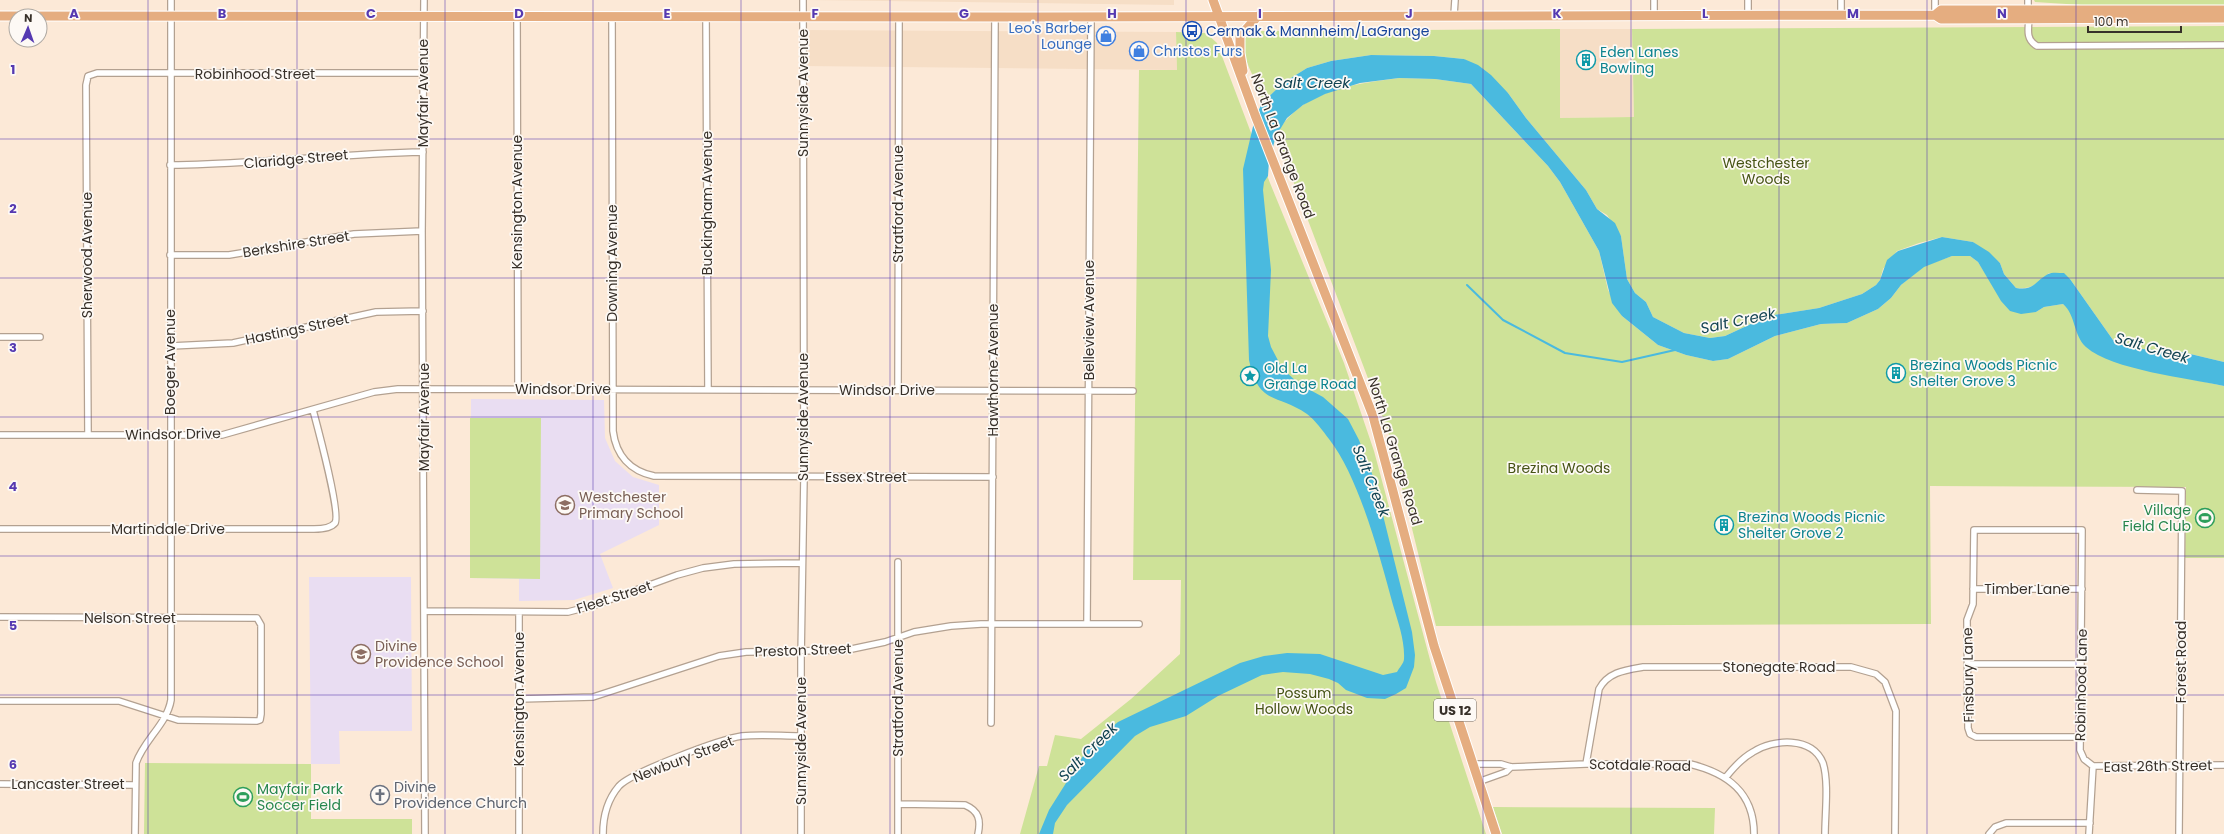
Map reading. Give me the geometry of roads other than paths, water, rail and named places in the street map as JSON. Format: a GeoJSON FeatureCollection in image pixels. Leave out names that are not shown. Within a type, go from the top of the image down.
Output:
{"type":"FeatureCollection","features":[{"type":"Feature","properties":{"kind":"main road","name":"US 12"},"geometry":{"type":"LineString","coordinates":[[1214,0],[1218,16]]}},
{"type":"Feature","properties":{"kind":"main road"},"geometry":{"type":"LineString","coordinates":[[0,16],[1841,16],[1935,15],[1941,10],[2028,15],[2224,18]]}},
{"type":"Feature","properties":{"kind":"main road"},"geometry":{"type":"LineString","coordinates":[[2028,15],[2224,10]]}},
{"type":"Feature","properties":{"kind":"main road","name":"North La Grange Road"},"geometry":{"type":"LineString","coordinates":[[1218,16],[1255,115],[1373,416],[1434,646],[1496,834]]}},
{"type":"Feature","properties":{"kind":"main road"},"geometry":{"type":"LineString","coordinates":[[1247,92],[1240,53],[1240,36],[1258,16]]}},
{"type":"Feature","properties":{"kind":"street","name":"Boeger Avenue"},"geometry":{"type":"LineString","coordinates":[[135,834],[135,768],[138,758],[166,716],[171,700],[169,74],[171,0]]}},
{"type":"Feature","properties":{"kind":"street","name":"Mayfair Avenue"},"geometry":{"type":"LineString","coordinates":[[424,0],[422,73],[422,231],[424,389],[425,834]]}},
{"type":"Feature","properties":{"kind":"street","name":"Sunnyside Avenue"},"geometry":{"type":"LineString","coordinates":[[801,834],[800,736],[804,477],[803,0]]}},
{"type":"Feature","properties":{"kind":"street"},"geometry":{"type":"LineString","coordinates":[[1454,15],[1455,0]]}},
{"type":"Feature","properties":{"kind":"street"},"geometry":{"type":"LineString","coordinates":[[1654,0],[1654,16]]}},
{"type":"Feature","properties":{"kind":"street"},"geometry":{"type":"LineString","coordinates":[[1748,0],[1748,16]]}},
{"type":"Feature","properties":{"kind":"street"},"geometry":{"type":"LineString","coordinates":[[1841,0],[1841,16]]}},
{"type":"Feature","properties":{"kind":"street"},"geometry":{"type":"LineString","coordinates":[[1935,0],[1935,15]]}},
{"type":"Feature","properties":{"kind":"street"},"geometry":{"type":"LineString","coordinates":[[2028,0],[2029,38],[2032,43],[2037,46],[2224,45]]}},
{"type":"Feature","properties":{"kind":"street","name":"Kensington Avenue"},"geometry":{"type":"LineString","coordinates":[[517,16],[518,389]]}},
{"type":"Feature","properties":{"kind":"street","name":"Downing Avenue"},"geometry":{"type":"LineString","coordinates":[[612,16],[613,431],[619,453],[630,466],[639,472],[654,476],[666,476]]}},
{"type":"Feature","properties":{"kind":"street","name":"Buckingham Avenue"},"geometry":{"type":"LineString","coordinates":[[706,16],[708,390]]}},
{"type":"Feature","properties":{"kind":"street","name":"Stratford Avenue"},"geometry":{"type":"LineString","coordinates":[[898,390],[899,17]]}},
{"type":"Feature","properties":{"kind":"street","name":"Hawthorne Avenue"},"geometry":{"type":"LineString","coordinates":[[991,723],[994,17]]}},
{"type":"Feature","properties":{"kind":"street","name":"Belleview Avenue"},"geometry":{"type":"LineString","coordinates":[[1087,624],[1091,17]]}},
{"type":"Feature","properties":{"kind":"street","name":"Robinhood Street"},"geometry":{"type":"LineString","coordinates":[[88,76],[97,73],[422,73]]}},
{"type":"Feature","properties":{"kind":"street","name":"Sherwood Avenue"},"geometry":{"type":"LineString","coordinates":[[88,76],[86,85],[88,435]]}},
{"type":"Feature","properties":{"kind":"street","name":"Claridge Street"},"geometry":{"type":"LineString","coordinates":[[170,165],[220,165],[352,154],[423,152]]}},
{"type":"Feature","properties":{"kind":"street","name":"Berkshire Street"},"geometry":{"type":"LineString","coordinates":[[170,255],[229,254],[354,234],[422,231]]}},
{"type":"Feature","properties":{"kind":"street","name":"Hastings Street"},"geometry":{"type":"LineString","coordinates":[[171,346],[233,343],[376,312],[423,311]]}},
{"type":"Feature","properties":{"kind":"street"},"geometry":{"type":"LineString","coordinates":[[0,337],[40,337]]}},
{"type":"Feature","properties":{"kind":"street","name":"Windsor Drive"},"geometry":{"type":"LineString","coordinates":[[0,435],[222,435],[380,391],[424,389],[1133,391]]}},
{"type":"Feature","properties":{"kind":"street","name":"Martindale Drive"},"geometry":{"type":"LineString","coordinates":[[0,529],[314,529],[334,524],[336,519],[335,502],[313,410]]}},
{"type":"Feature","properties":{"kind":"street","name":"Essex Street"},"geometry":{"type":"LineString","coordinates":[[666,476],[993,477]]}},
{"type":"Feature","properties":{"kind":"street","name":"Forest Road"},"geometry":{"type":"LineString","coordinates":[[2137,490],[2182,490],[2179,834]]}},
{"type":"Feature","properties":{"kind":"street","name":"Robinhood Lane"},"geometry":{"type":"LineString","coordinates":[[1974,530],[2082,530],[2082,664],[2080,737],[2082,755],[2093,766]]}},
{"type":"Feature","properties":{"kind":"street","name":"Finsbury Lane"},"geometry":{"type":"LineString","coordinates":[[1974,530],[1972,604],[1967,620],[1968,728],[1972,736],[2080,737]]}},
{"type":"Feature","properties":{"kind":"street","name":"Stratford Avenue"},"geometry":{"type":"LineString","coordinates":[[898,562],[898,834]]}},
{"type":"Feature","properties":{"kind":"street","name":"Fleet Street"},"geometry":{"type":"LineString","coordinates":[[424,611],[562,612],[586,608],[677,575],[711,567],[752,563],[802,563]]}},
{"type":"Feature","properties":{"kind":"street","name":"Timber Lane"},"geometry":{"type":"LineString","coordinates":[[1973,589],[2082,589]]}},
{"type":"Feature","properties":{"kind":"street","name":"Kensington Avenue"},"geometry":{"type":"LineString","coordinates":[[518,834],[519,612]]}},
{"type":"Feature","properties":{"kind":"street","name":"Nelson Street"},"geometry":{"type":"LineString","coordinates":[[0,617],[259,620],[261,625],[262,707],[260,720],[185,721],[166,716]]}},
{"type":"Feature","properties":{"kind":"street","name":"Preston Street"},"geometry":{"type":"LineString","coordinates":[[519,700],[593,697],[700,661],[731,653],[847,650],[939,627],[992,624],[1139,624]]}},
{"type":"Feature","properties":{"kind":"street"},"geometry":{"type":"LineString","coordinates":[[1968,664],[2082,664]]}},
{"type":"Feature","properties":{"kind":"street","name":"Stonegate Road"},"geometry":{"type":"LineString","coordinates":[[1586,764],[1599,689],[1604,679],[1615,673],[1643,667],[1838,667],[1865,670],[1876,674],[1885,682],[1896,711],[1895,834]]}},
{"type":"Feature","properties":{"kind":"street"},"geometry":{"type":"LineString","coordinates":[[0,701],[119,701],[166,716]]}},
{"type":"Feature","properties":{"kind":"street","name":"Newbury Street"},"geometry":{"type":"LineString","coordinates":[[603,834],[609,802],[620,786],[641,772],[734,738],[752,736],[800,736]]}},
{"type":"Feature","properties":{"kind":"street"},"geometry":{"type":"LineString","coordinates":[[1726,777],[1738,762],[1763,746],[1788,742],[1809,747],[1820,758],[1824,770],[1825,834]]}},
{"type":"Feature","properties":{"kind":"street","name":"Scotdale Road"},"geometry":{"type":"LineString","coordinates":[[1472,764],[1501,764],[1510,767],[1586,764],[1690,764],[1726,777],[1744,797],[1749,807],[1754,834]]}},
{"type":"Feature","properties":{"kind":"street","name":"East 26th Street"},"geometry":{"type":"LineString","coordinates":[[2093,766],[2224,765]]}},
{"type":"Feature","properties":{"kind":"street"},"geometry":{"type":"LineString","coordinates":[[2089,834],[2093,766]]}},
{"type":"Feature","properties":{"kind":"street","name":"Scotdale Road"},"geometry":{"type":"LineString","coordinates":[[1478,782],[1506,772],[1510,767]]}},
{"type":"Feature","properties":{"kind":"street","name":"Lancaster Street"},"geometry":{"type":"LineString","coordinates":[[0,784],[135,785]]}},
{"type":"Feature","properties":{"kind":"street"},"geometry":{"type":"LineString","coordinates":[[898,804],[965,805],[974,810],[980,819],[978,834]]}},
{"type":"Feature","properties":{"kind":"street"},"geometry":{"type":"LineString","coordinates":[[1989,834],[1995,827],[2006,823],[2090,823]]}},
{"type":"Feature","properties":{"kind":"water","name":"Salt Creek"},"geometry":{"type":"Polygon","coordinates":[[[1371,55],[1434,56],[1464,59],[1478,65],[1491,75],[1508,93],[1526,118],[1586,190],[1597,209],[1615,223],[1621,236],[1627,279],[1635,293],[1646,302],[1653,317],[1684,333],[1710,338],[1725,336],[1768,316],[1819,308],[1862,294],[1876,285],[1880,280],[1887,260],[1898,251],[1942,237],[1973,242],[1989,252],[2000,263],[2004,274],[2016,288],[2022,289],[2030,287],[2050,273],[2064,273],[2070,279],[2113,340],[2129,348],[2182,352],[2224,362],[2224,386],[2151,372],[2113,362],[2098,355],[2086,347],[2082,342],[2070,314],[2063,304],[2044,307],[2036,312],[2021,314],[2010,311],[2001,301],[1978,262],[1970,256],[1952,256],[1924,267],[1901,285],[1891,298],[1878,309],[1847,323],[1821,324],[1775,336],[1728,359],[1713,361],[1686,355],[1658,345],[1622,316],[1612,303],[1599,251],[1560,182],[1548,166],[1471,84],[1435,79],[1399,78],[1360,83],[1325,94],[1303,105],[1287,118],[1276,136],[1269,161],[1268,176],[1264,182],[1263,190],[1271,270],[1268,336],[1271,347],[1282,368],[1299,384],[1323,397],[1348,419],[1359,440],[1374,479],[1412,632],[1415,655],[1414,667],[1406,688],[1385,699],[1367,698],[1346,690],[1338,683],[1329,679],[1310,674],[1283,672],[1262,675],[1218,696],[1186,716],[1150,727],[1135,736],[1067,805],[1055,823],[1053,834],[1039,834],[1049,810],[1090,745],[1118,722],[1240,663],[1264,656],[1287,653],[1320,654],[1383,675],[1397,672],[1403,662],[1404,652],[1402,638],[1382,564],[1367,518],[1350,474],[1340,455],[1329,439],[1310,416],[1264,392],[1258,385],[1253,375],[1249,360],[1243,169],[1255,118],[1262,103],[1283,83],[1307,68],[1331,61],[1371,55]]]}},
{"type":"Feature","properties":{"kind":"waterway"},"geometry":{"type":"LineString","coordinates":[[1467,285],[1503,320],[1565,353],[1622,362],[1675,350]]}},
{"type":"Feature","properties":{"kind":"place","name":"Cermak & Mannheim/LaGrange"},"geometry":{"type":"Point","coordinates":[1192,31]}},
{"type":"Feature","properties":{"kind":"place","name":"Leo's Barber Lounge"},"geometry":{"type":"Point","coordinates":[1106,36]}},
{"type":"Feature","properties":{"kind":"place","name":"Christos Furs"},"geometry":{"type":"Point","coordinates":[1139,51]}},
{"type":"Feature","properties":{"kind":"place","name":"Eden Lanes Bowling"},"geometry":{"type":"Point","coordinates":[1586,60]}},
{"type":"Feature","properties":{"kind":"place","name":"Brezina Woods Picnic Shelter Grove 3"},"geometry":{"type":"Point","coordinates":[1896,373]}},
{"type":"Feature","properties":{"kind":"place","name":"Old La Grange Road"},"geometry":{"type":"Point","coordinates":[1250,376]}},
{"type":"Feature","properties":{"kind":"place","name":"Westchester Primary School"},"geometry":{"type":"Point","coordinates":[565,505]}},
{"type":"Feature","properties":{"kind":"place","name":"Village Field Club"},"geometry":{"type":"Point","coordinates":[2205,518]}},
{"type":"Feature","properties":{"kind":"place","name":"Brezina Woods Picnic Shelter Grove 2"},"geometry":{"type":"Point","coordinates":[1724,525]}},
{"type":"Feature","properties":{"kind":"place","name":"Divine Providence School"},"geometry":{"type":"Point","coordinates":[361,654]}},
{"type":"Feature","properties":{"kind":"place","name":"Divine Providence Church"},"geometry":{"type":"Point","coordinates":[380,795]}},
{"type":"Feature","properties":{"kind":"place","name":"Mayfair Park Soccer Field"},"geometry":{"type":"Point","coordinates":[243,797]}},
{"type":"Feature","properties":{"kind":"park label","name":"Westchester Woods"},"geometry":{"type":"Point","coordinates":[1766,172]}},
{"type":"Feature","properties":{"kind":"park label","name":"Brezina Woods"},"geometry":{"type":"Point","coordinates":[1559,468]}},
{"type":"Feature","properties":{"kind":"park label","name":"Possum Hollow Woods"},"geometry":{"type":"Point","coordinates":[1304,702]}}]}
